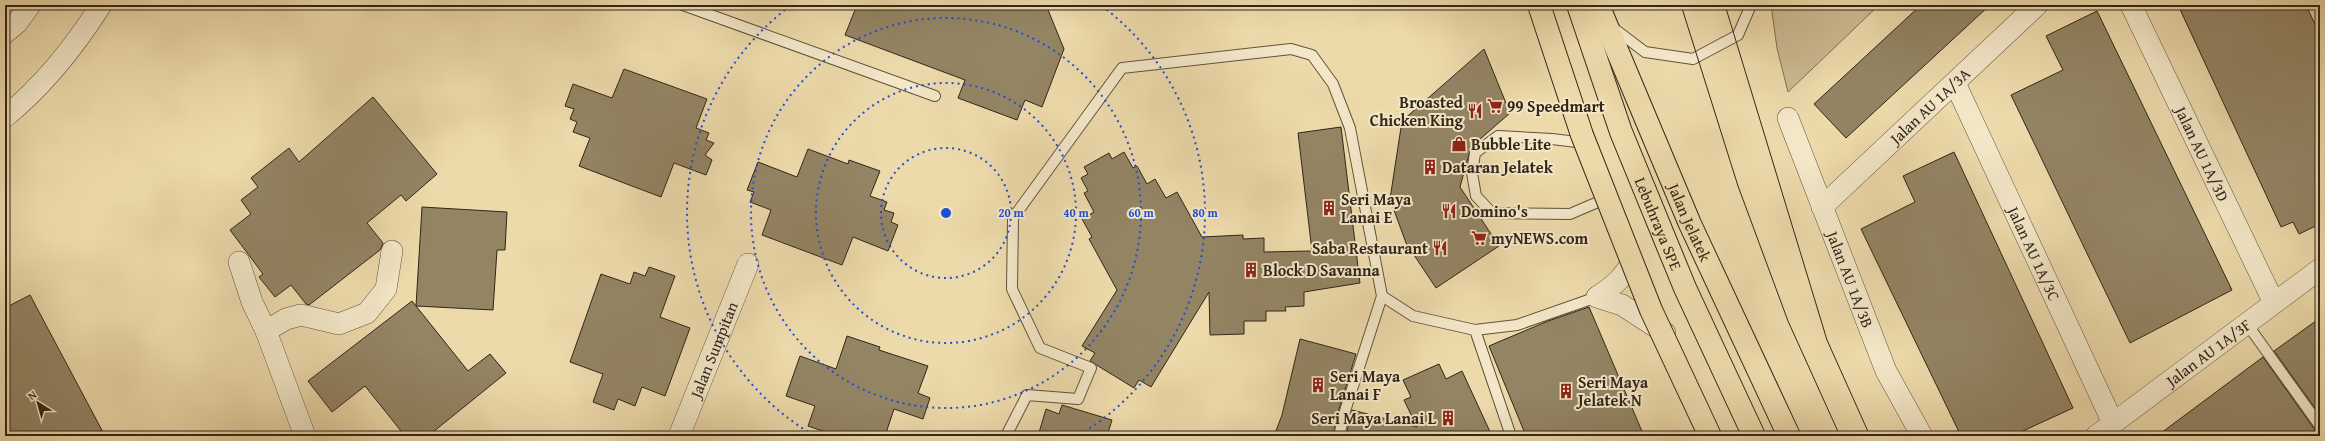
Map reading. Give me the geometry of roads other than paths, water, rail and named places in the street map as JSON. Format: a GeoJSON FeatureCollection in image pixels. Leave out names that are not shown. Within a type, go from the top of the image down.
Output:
{"type":"FeatureCollection","features":[{"type":"Feature","properties":{"kind":"main road"},"geometry":{"type":"LineString","coordinates":[[1540,5],[1614,225],[1632,261],[1711,436]]}},
{"type":"Feature","properties":{"kind":"main road"},"geometry":{"type":"LineString","coordinates":[[1540,5],[1582,136],[1645,295],[1711,436]]}},
{"type":"Feature","properties":{"kind":"main road","name":"Lebuhraya SPE"},"geometry":{"type":"LineString","coordinates":[[1578,5],[1624,140],[1685,288],[1754,436]]}},
{"type":"Feature","properties":{"kind":"main road","name":"Jalan Jelatek"},"geometry":{"type":"LineString","coordinates":[[1602,14],[1690,224],[1788,436]]}},
{"type":"Feature","properties":{"kind":"street"},"geometry":{"type":"LineString","coordinates":[[5,33],[17,23],[30,5]]}},
{"type":"Feature","properties":{"kind":"street"},"geometry":{"type":"LineString","coordinates":[[5,117],[53,70],[85,30],[101,5]]}},
{"type":"Feature","properties":{"kind":"street","name":"Jalan AU 1A/3A"},"geometry":{"type":"LineString","coordinates":[[1822,207],[2037,5]]}},
{"type":"Feature","properties":{"kind":"street","name":"Jalan AU 1A/3D"},"geometry":{"type":"LineString","coordinates":[[2131,5],[2274,303]]}},
{"type":"Feature","properties":{"kind":"street","name":"Jalan AU 1A/3C"},"geometry":{"type":"LineString","coordinates":[[1955,83],[2113,423]]}},
{"type":"Feature","properties":{"kind":"street","name":"Jalan AU 1A/3B"},"geometry":{"type":"LineString","coordinates":[[1788,118],[1886,371],[1922,436]]}},
{"type":"Feature","properties":{"kind":"street"},"geometry":{"type":"LineString","coordinates":[[266,331],[286,318],[301,315],[339,324],[367,313],[386,289],[392,251]]}},
{"type":"Feature","properties":{"kind":"street"},"geometry":{"type":"LineString","coordinates":[[1597,297],[1612,287],[1627,272],[1632,261]]}},
{"type":"Feature","properties":{"kind":"street"},"geometry":{"type":"LineString","coordinates":[[239,262],[252,302],[266,331],[305,436]]}},
{"type":"Feature","properties":{"kind":"street","name":"Jalan Sumpitan"},"geometry":{"type":"LineString","coordinates":[[679,436],[748,264]]}},
{"type":"Feature","properties":{"kind":"street","name":"Jalan AU 1A/3F"},"geometry":{"type":"LineString","coordinates":[[2096,436],[2320,269]]}},
{"type":"Feature","properties":{"kind":"street"},"geometry":{"type":"LineString","coordinates":[[1597,297],[1627,308],[1665,333]]}},
{"type":"Feature","properties":{"kind":"lane"},"geometry":{"type":"LineString","coordinates":[[681,5],[935,96]]}},
{"type":"Feature","properties":{"kind":"lane"},"geometry":{"type":"LineString","coordinates":[[1602,14],[1645,52],[1694,59],[1738,35],[1751,5]]}},
{"type":"Feature","properties":{"kind":"lane"},"geometry":{"type":"LineString","coordinates":[[1006,436],[1027,395],[1078,399],[1091,368],[1040,348],[1012,289],[1014,218],[1122,68],[1292,49],[1312,56],[1333,84],[1350,128],[1382,296],[1345,411],[1339,436]]}},
{"type":"Feature","properties":{"kind":"lane"},"geometry":{"type":"LineString","coordinates":[[1587,143],[1552,139],[1498,136],[1475,153],[1472,174],[1476,196],[1492,213],[1570,214],[1605,199]]}},
{"type":"Feature","properties":{"kind":"lane"},"geometry":{"type":"LineString","coordinates":[[1382,296],[1413,316],[1475,330],[1517,326],[1597,297]]}},
{"type":"Feature","properties":{"kind":"lane"},"geometry":{"type":"LineString","coordinates":[[2247,324],[2320,426]]}},
{"type":"Feature","properties":{"kind":"lane"},"geometry":{"type":"LineString","coordinates":[[1475,330],[1511,436]]}},
{"type":"Feature","properties":{"kind":"tram line"},"geometry":{"type":"LineString","coordinates":[[1681,5],[1738,186],[1788,321],[1840,436]]}},
{"type":"Feature","properties":{"kind":"tram line"},"geometry":{"type":"LineString","coordinates":[[1725,5],[1827,340],[1870,436]]}},
{"type":"Feature","properties":{"kind":"place","name":"99 Speedmart"},"geometry":{"type":"Point","coordinates":[1495,106]}},
{"type":"Feature","properties":{"kind":"place","name":"Broasted Chicken King"},"geometry":{"type":"Point","coordinates":[1475,111]}},
{"type":"Feature","properties":{"kind":"place","name":"Bubble Lite"},"geometry":{"type":"Point","coordinates":[1459,144]}},
{"type":"Feature","properties":{"kind":"place","name":"Dataran Jelatek"},"geometry":{"type":"Point","coordinates":[1430,167]}},
{"type":"Feature","properties":{"kind":"place","name":"Seri Maya Lanai E"},"geometry":{"type":"Point","coordinates":[1329,208]}},
{"type":"Feature","properties":{"kind":"place","name":"Domino's"},"geometry":{"type":"Point","coordinates":[1449,211]}},
{"type":"Feature","properties":{"kind":"place","name":"myNEWS.com"},"geometry":{"type":"Point","coordinates":[1479,238]}},
{"type":"Feature","properties":{"kind":"place","name":"Saba Restaurant"},"geometry":{"type":"Point","coordinates":[1440,248]}},
{"type":"Feature","properties":{"kind":"place","name":"Block D Savanna"},"geometry":{"type":"Point","coordinates":[1251,270]}},
{"type":"Feature","properties":{"kind":"place","name":"Seri Maya Lanai F"},"geometry":{"type":"Point","coordinates":[1318,385]}},
{"type":"Feature","properties":{"kind":"place","name":"Seri Maya Jelatek N"},"geometry":{"type":"Point","coordinates":[1566,391]}},
{"type":"Feature","properties":{"kind":"place","name":"Seri Maya Lanai L"},"geometry":{"type":"Point","coordinates":[1448,418]}}]}
